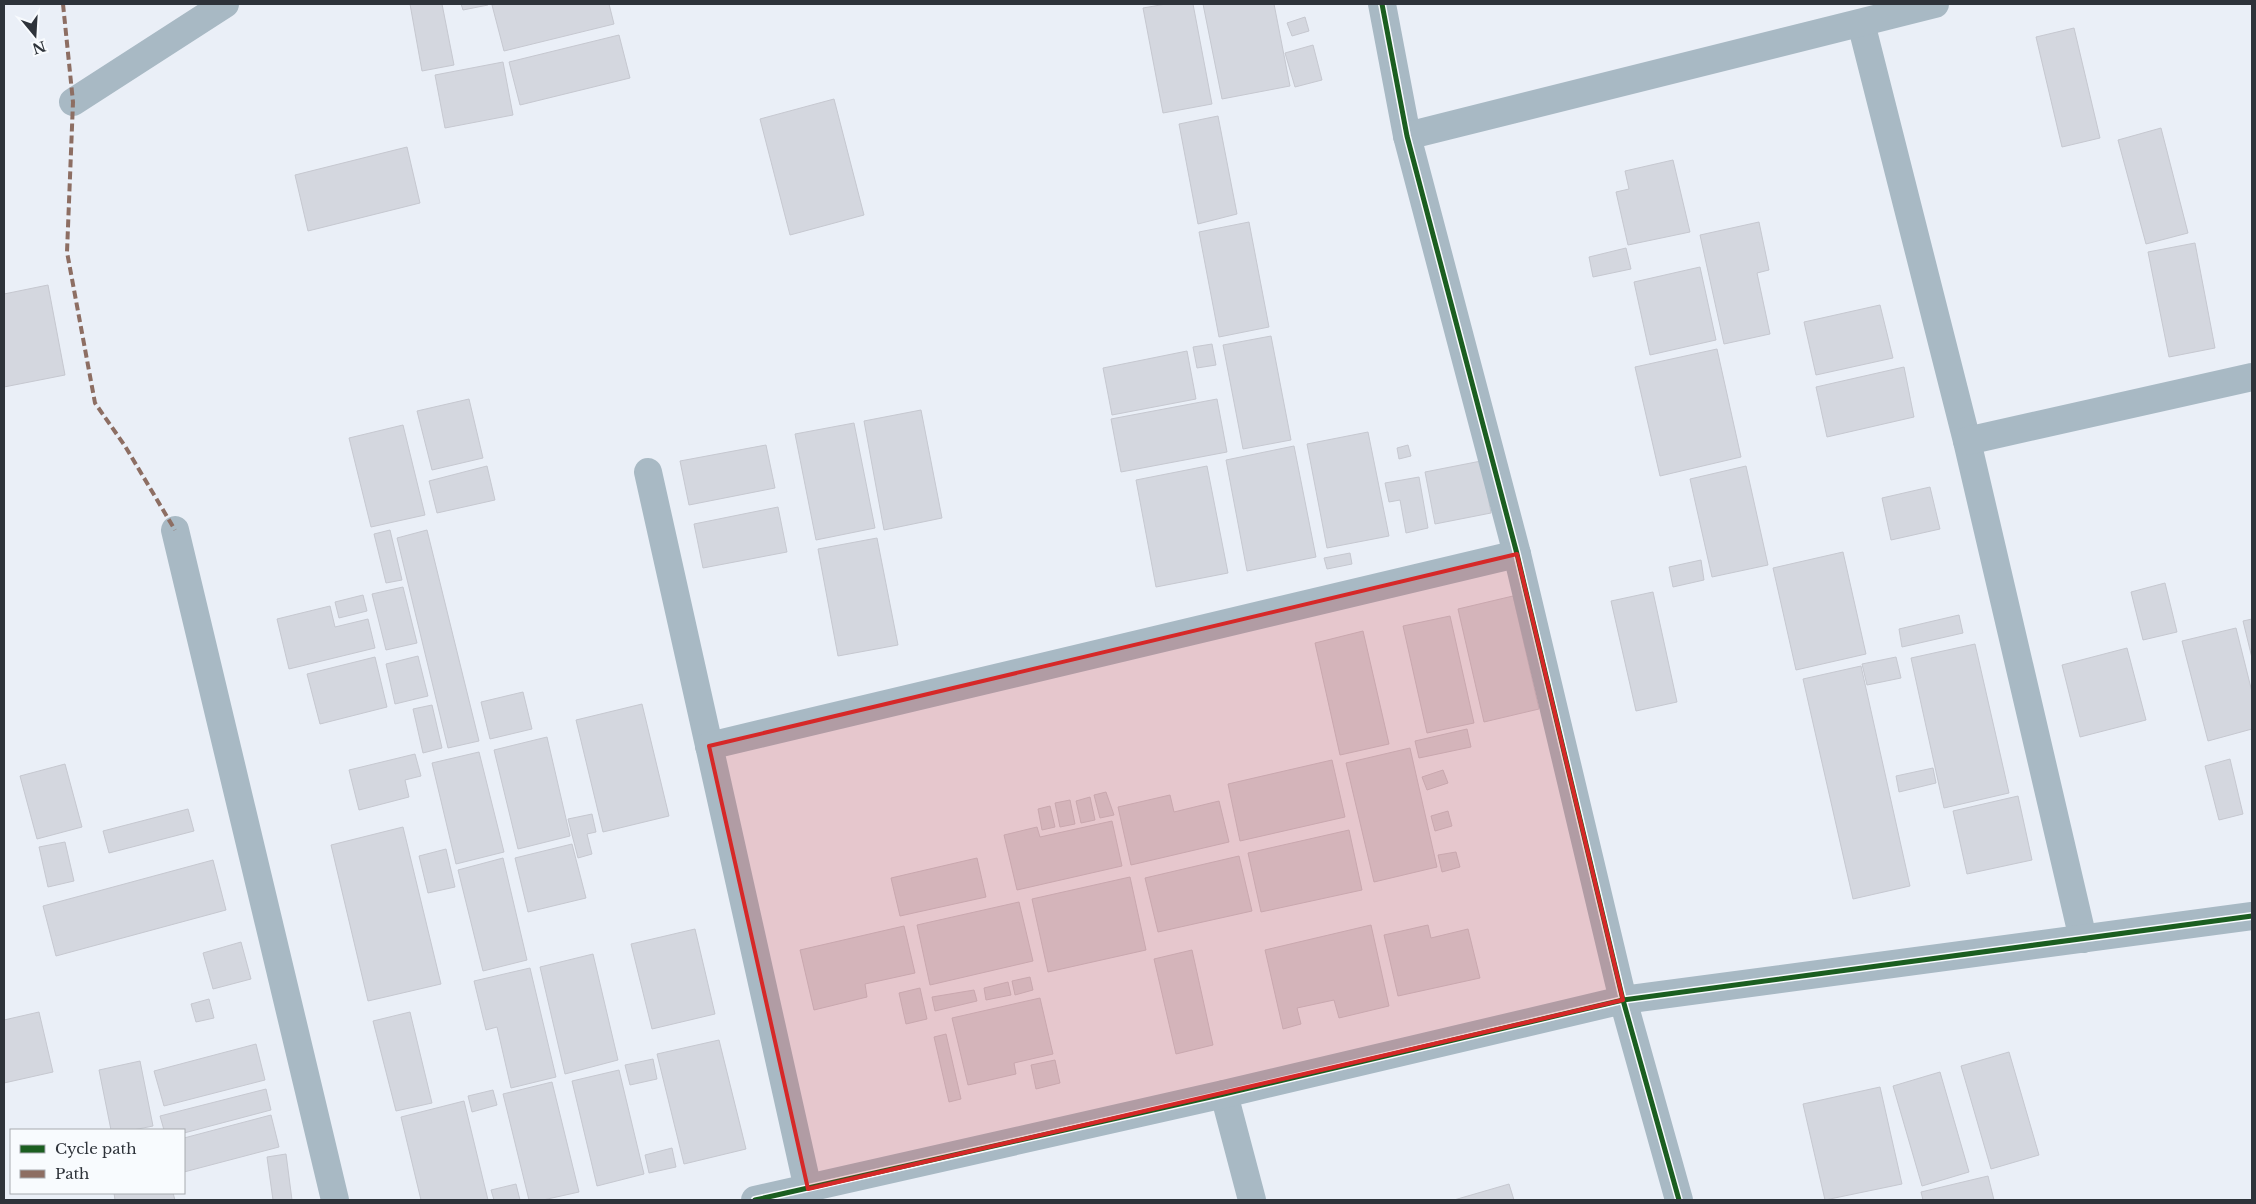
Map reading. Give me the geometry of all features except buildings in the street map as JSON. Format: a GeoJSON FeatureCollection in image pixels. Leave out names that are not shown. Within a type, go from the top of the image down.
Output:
{"type":"FeatureCollection","features":[{"type":"Feature","properties":{"kind":"street"},"geometry":{"type":"LineString","coordinates":[[74,102],[225,4]]}},
{"type":"Feature","properties":{"kind":"street"},"geometry":{"type":"LineString","coordinates":[[1382,4],[1407,136],[1517,554],[1624,1000],[1679,1200]]}},
{"type":"Feature","properties":{"kind":"street"},"geometry":{"type":"LineString","coordinates":[[1407,136],[1935,4]]}},
{"type":"Feature","properties":{"kind":"street"},"geometry":{"type":"LineString","coordinates":[[1860,23],[1967,441],[2083,939]]}},
{"type":"Feature","properties":{"kind":"street"},"geometry":{"type":"LineString","coordinates":[[1967,441],[2252,377]]}},
{"type":"Feature","properties":{"kind":"street"},"geometry":{"type":"LineString","coordinates":[[648,472],[808,1189]]}},
{"type":"Feature","properties":{"kind":"street"},"geometry":{"type":"LineString","coordinates":[[175,530],[335,1200]]}},
{"type":"Feature","properties":{"kind":"street"},"geometry":{"type":"LineString","coordinates":[[709,746],[1517,554]]}},
{"type":"Feature","properties":{"kind":"street"},"geometry":{"type":"LineString","coordinates":[[755,1200],[1224,1094],[1624,1000],[2252,916]]}},
{"type":"Feature","properties":{"kind":"street"},"geometry":{"type":"LineString","coordinates":[[1224,1094],[1252,1200]]}},
{"type":"Feature","properties":{"kind":"highlighted area"},"geometry":{"type":"Polygon","coordinates":[[[1517,554],[1623,1000],[808,1189],[709,746],[1517,554]]]}},
{"type":"Feature","properties":{"kind":"marked path"},"geometry":{"type":"LineString","coordinates":[[63,4],[73,102],[67,252],[95,403],[125,446],[175,530]]}},
{"type":"Feature","properties":{"kind":"cycle path"},"geometry":{"type":"LineString","coordinates":[[1382,4],[1407,136],[1517,554],[1623,1000],[1679,1200]]}},
{"type":"Feature","properties":{"kind":"cycle path"},"geometry":{"type":"LineString","coordinates":[[755,1200],[1224,1094],[1623,1000],[2252,916]]}}]}
